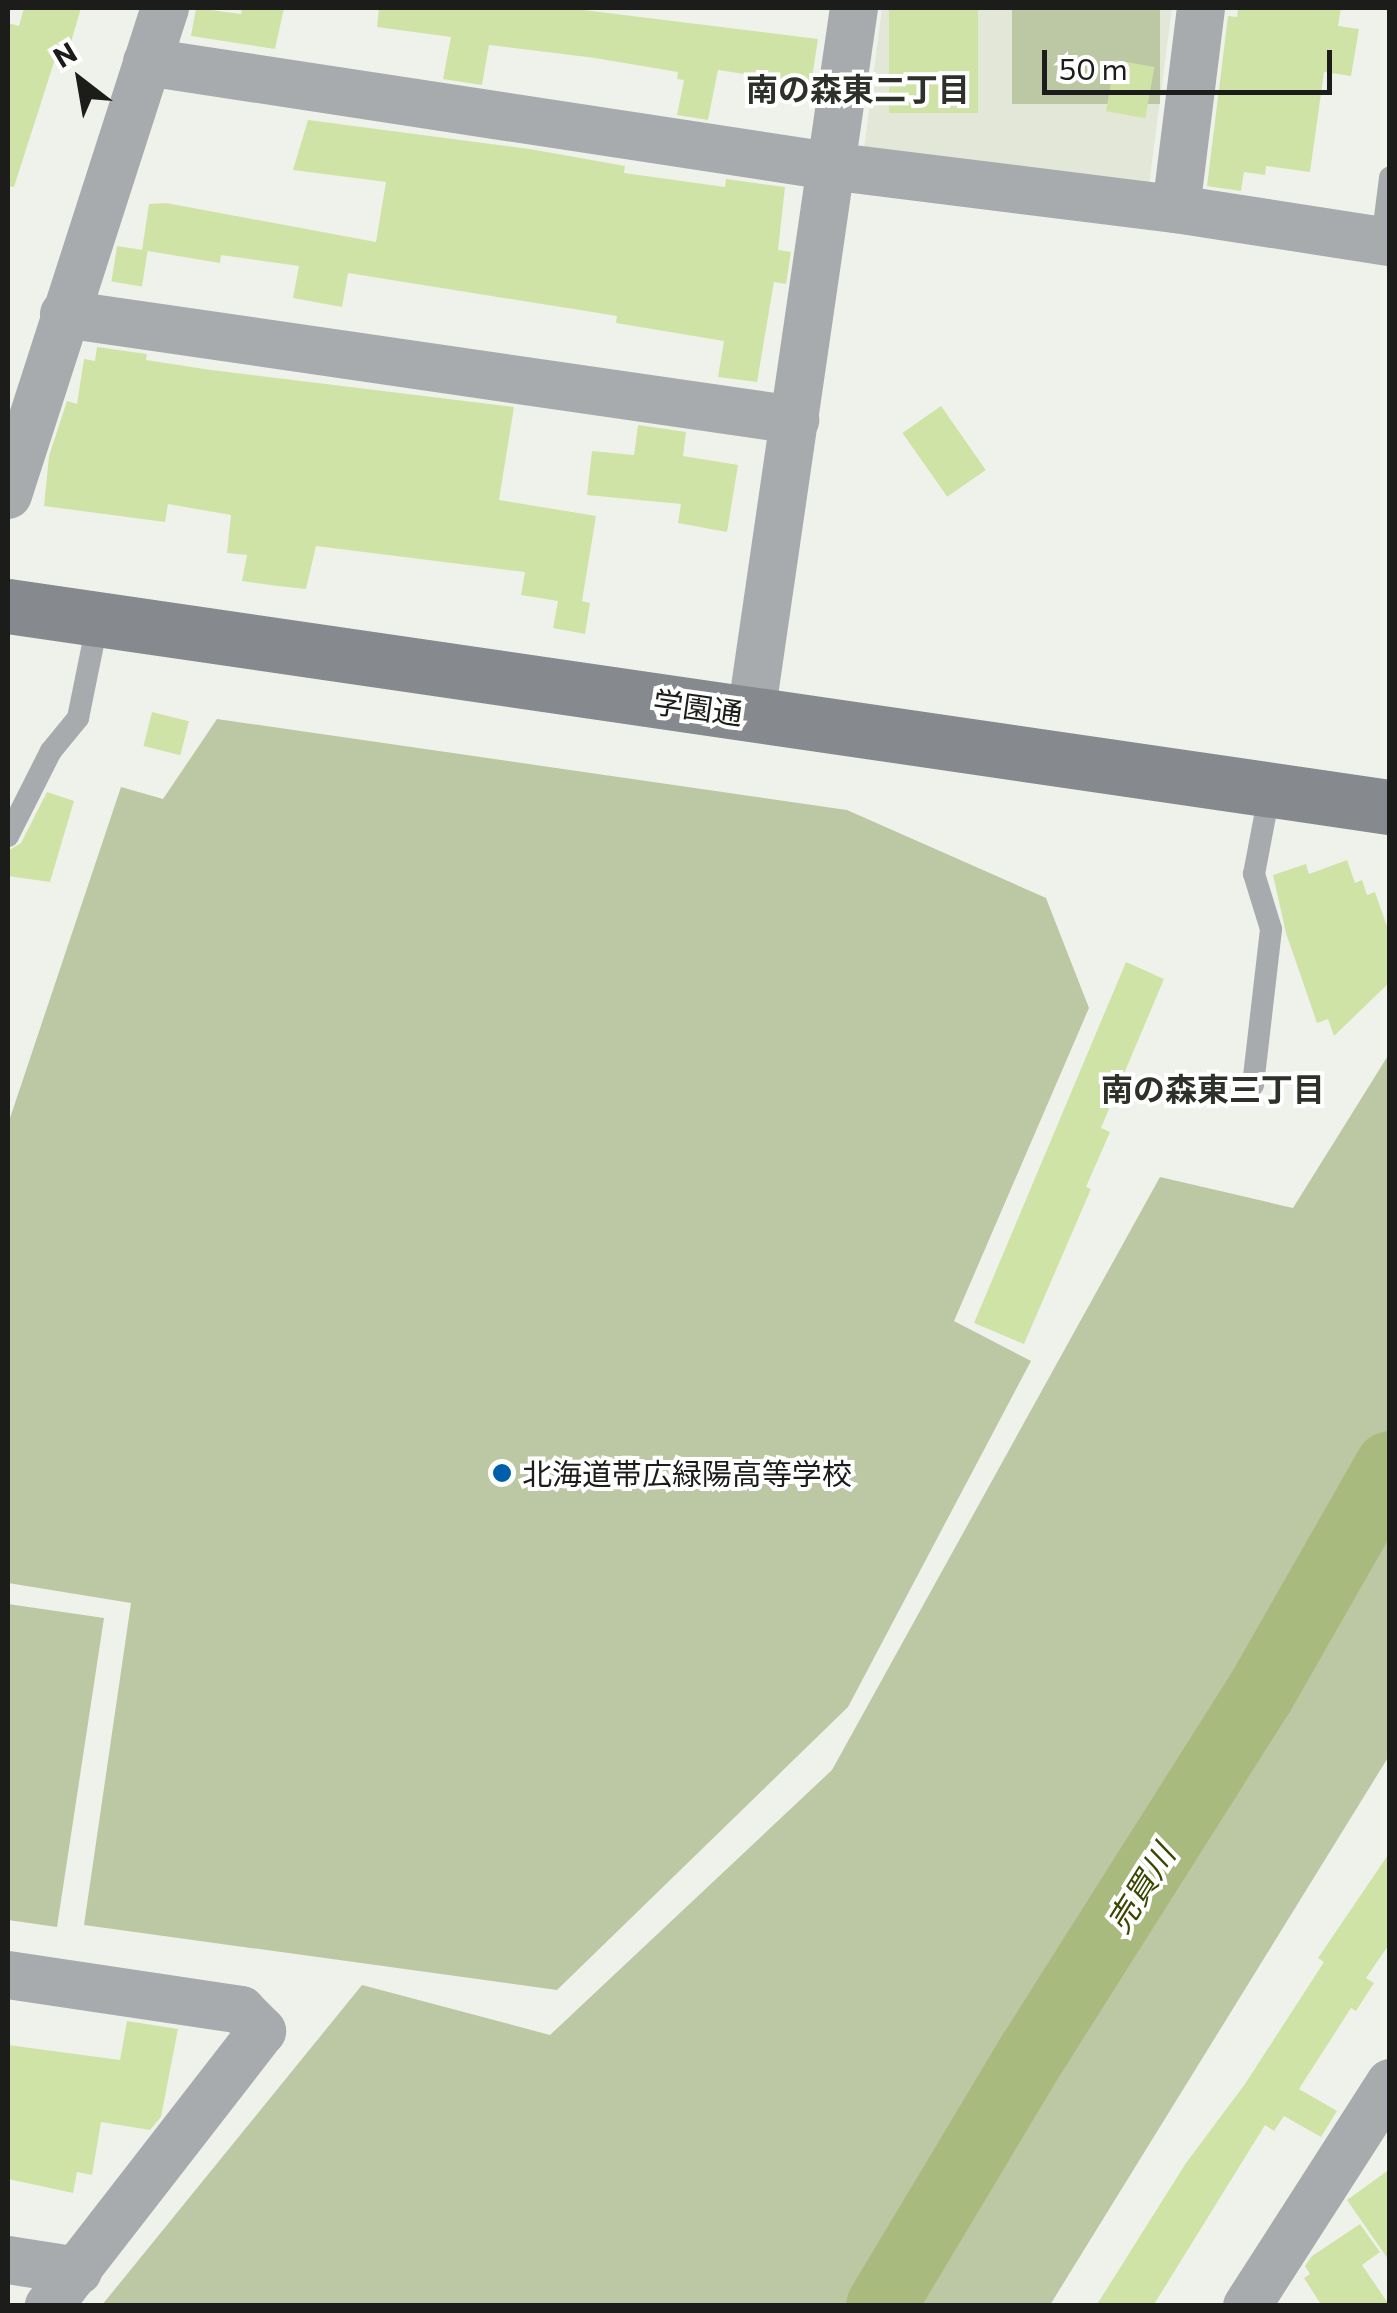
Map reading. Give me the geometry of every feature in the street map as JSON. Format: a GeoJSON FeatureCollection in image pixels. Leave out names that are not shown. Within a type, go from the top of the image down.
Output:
{"type":"FeatureCollection","features":[{"type":"Feature","properties":{"kind":"street"},"geometry":{"type":"LineString","coordinates":[[8,495],[164,8]]}},
{"type":"Feature","properties":{"kind":"street"},"geometry":{"type":"LineString","coordinates":[[751,715],[854,8]]}},
{"type":"Feature","properties":{"kind":"street"},"geometry":{"type":"LineString","coordinates":[[1176,209],[1201,8]]}},
{"type":"Feature","properties":{"kind":"street"},"geometry":{"type":"LineString","coordinates":[[147,62],[829,166],[1176,209],[1386,241]]}},
{"type":"Feature","properties":{"kind":"street"},"geometry":{"type":"LineString","coordinates":[[64,314],[795,420]]}},
{"type":"Feature","properties":{"kind":"street","name":"学園通"},"geometry":{"type":"LineString","coordinates":[[8,606],[1390,807]]}},
{"type":"Feature","properties":{"kind":"street"},"geometry":{"type":"LineString","coordinates":[[8,1975],[241,2010],[262,2031],[63,2288],[8,2260]]}},
{"type":"Feature","properties":{"kind":"street"},"geometry":{"type":"LineString","coordinates":[[1246,2306],[1390,2083]]}},
{"type":"Feature","properties":{"kind":"lane"},"geometry":{"type":"LineString","coordinates":[[1386,241],[1390,178]]}},
{"type":"Feature","properties":{"kind":"lane"},"geometry":{"type":"LineString","coordinates":[[8,836],[51,751],[78,718],[98,620]]}},
{"type":"Feature","properties":{"kind":"lane"},"geometry":{"type":"LineString","coordinates":[[1253,1085],[1271,929],[1254,874],[1270,790]]}},
{"type":"Feature","properties":{"kind":"shaded area"},"geometry":{"type":"Polygon","coordinates":[[[882,8],[1172,8],[1149,185],[864,149],[882,8]]]}},
{"type":"Feature","properties":{"kind":"green space"},"geometry":{"type":"Polygon","coordinates":[[[1012,8],[1160,8],[1160,104],[1012,104],[1012,8]]]}},
{"type":"Feature","properties":{"kind":"green space","name":"北海道帯広緑陽高等学校"},"geometry":{"type":"Polygon","coordinates":[[[217,719],[847,810],[1046,898],[1089,1008],[954,1321],[1031,1361],[848,1707],[557,1990],[84,1925],[131,1603],[8,1583],[8,1124],[121,787],[163,799],[217,719]]]}},
{"type":"Feature","properties":{"kind":"green space"},"geometry":{"type":"Polygon","coordinates":[[[1389,1054],[1389,1756],[1050,2305],[102,2305],[362,1985],[550,2035],[832,1770],[1160,1177],[1293,1208],[1389,1054]]]}},
{"type":"Feature","properties":{"kind":"green space"},"geometry":{"type":"Polygon","coordinates":[[[8,1604],[104,1618],[57,1927],[8,1920],[8,1604]]]}},
{"type":"Feature","properties":{"kind":"building"},"geometry":{"type":"Polygon","coordinates":[[[24,8],[81,8],[66,59],[56,56],[14,187],[8,186],[8,23],[19,26],[24,8]]]}},
{"type":"Feature","properties":{"kind":"building"},"geometry":{"type":"Polygon","coordinates":[[[196,8],[241,14],[242,8],[284,8],[275,49],[191,36],[196,8]]]}},
{"type":"Feature","properties":{"kind":"building"},"geometry":{"type":"Polygon","coordinates":[[[379,8],[567,8],[818,39],[811,84],[718,70],[708,120],[677,115],[684,80],[677,79],[678,72],[595,58],[489,45],[482,85],[443,79],[451,37],[377,27],[379,8]]]}},
{"type":"Feature","properties":{"kind":"building"},"geometry":{"type":"Polygon","coordinates":[[[889,8],[978,8],[978,113],[889,113],[889,8]]]}},
{"type":"Feature","properties":{"kind":"building"},"geometry":{"type":"Polygon","coordinates":[[[1238,8],[1341,8],[1338,26],[1359,29],[1351,76],[1324,72],[1310,172],[1266,166],[1265,175],[1244,172],[1241,191],[1207,186],[1228,16],[1237,17],[1238,8]]]}},
{"type":"Feature","properties":{"kind":"building"},"geometry":{"type":"Polygon","coordinates":[[[1115,60],[1154,67],[1145,118],[1106,111],[1115,60]]]}},
{"type":"Feature","properties":{"kind":"building"},"geometry":{"type":"Polygon","coordinates":[[[308,120],[530,149],[625,166],[624,173],[725,187],[726,179],[785,187],[778,250],[791,252],[786,284],[774,282],[757,382],[718,377],[724,341],[616,323],[617,316],[348,273],[342,307],[293,298],[299,266],[221,255],[220,263],[142,250],[149,204],[166,203],[376,242],[386,182],[293,170],[308,120]]]}},
{"type":"Feature","properties":{"kind":"building"},"geometry":{"type":"Polygon","coordinates":[[[117,246],[148,251],[142,286],[111,282],[117,246]]]}},
{"type":"Feature","properties":{"kind":"building"},"geometry":{"type":"Polygon","coordinates":[[[97,347],[147,354],[146,360],[211,370],[514,407],[499,500],[596,516],[582,601],[590,603],[585,634],[553,628],[558,601],[521,595],[525,572],[316,546],[306,589],[278,586],[242,581],[247,555],[227,553],[231,515],[168,504],[165,522],[44,506],[49,456],[67,401],[77,404],[84,359],[95,361],[97,347]]]}},
{"type":"Feature","properties":{"kind":"building"},"geometry":{"type":"Polygon","coordinates":[[[941,406],[986,470],[947,497],[902,433],[941,406]]]}},
{"type":"Feature","properties":{"kind":"building"},"geometry":{"type":"Polygon","coordinates":[[[638,425],[686,432],[683,456],[738,465],[727,532],[678,523],[681,504],[587,495],[592,451],[634,455],[638,425]]]}},
{"type":"Feature","properties":{"kind":"building"},"geometry":{"type":"Polygon","coordinates":[[[152,712],[189,721],[180,755],[144,746],[152,712]]]}},
{"type":"Feature","properties":{"kind":"building"},"geometry":{"type":"Polygon","coordinates":[[[47,792],[74,801],[50,882],[8,876],[8,851],[21,843],[47,792]]]}},
{"type":"Feature","properties":{"kind":"building"},"geometry":{"type":"Polygon","coordinates":[[[1347,860],[1355,883],[1362,880],[1367,895],[1375,892],[1390,935],[1390,982],[1334,1036],[1328,1019],[1317,1023],[1286,933],[1273,875],[1306,864],[1309,874],[1347,860]]]}},
{"type":"Feature","properties":{"kind":"building"},"geometry":{"type":"Polygon","coordinates":[[[1126,962],[1164,979],[1101,1128],[1110,1132],[1086,1187],[1091,1189],[1024,1344],[974,1323],[1126,962]]]}},
{"type":"Feature","properties":{"kind":"building"},"geometry":{"type":"Polygon","coordinates":[[[1390,1852],[1390,1943],[1366,1978],[1374,1983],[1356,2011],[1351,2008],[1299,2089],[1337,2111],[1321,2137],[1284,2116],[1274,2131],[1265,2125],[1153,2306],[1096,2306],[1186,2163],[1245,2084],[1324,1962],[1318,1958],[1390,1852]]]}},
{"type":"Feature","properties":{"kind":"building"},"geometry":{"type":"Polygon","coordinates":[[[127,2021],[178,2029],[161,2117],[150,2130],[101,2122],[92,2175],[77,2172],[73,2193],[8,2179],[8,2045],[120,2060],[127,2021]]]}},
{"type":"Feature","properties":{"kind":"building"},"geometry":{"type":"Polygon","coordinates":[[[1390,2169],[1390,2262],[1347,2200],[1390,2169]]]}},
{"type":"Feature","properties":{"kind":"building"},"geometry":{"type":"Polygon","coordinates":[[[1360,2224],[1380,2252],[1362,2265],[1390,2306],[1322,2306],[1304,2278],[1310,2274],[1305,2266],[1312,2256],[1360,2224]]]}},
{"type":"Feature","properties":{"kind":"waterway","name":"売買川"},"geometry":{"type":"LineString","coordinates":[[881,2306],[1032,2054],[1261,1692],[1390,1466]]}},
{"type":"Feature","properties":{"kind":"place","name":"北海道帯広緑陽高等学校"},"geometry":{"type":"Point","coordinates":[502,1473]}},
{"type":"Feature","properties":{"kind":"district","name":"南の森東二丁目"},"geometry":{"type":"Point","coordinates":[858,88]}},
{"type":"Feature","properties":{"kind":"district","name":"南の森東三丁目"},"geometry":{"type":"Point","coordinates":[1213,1088]}}]}
